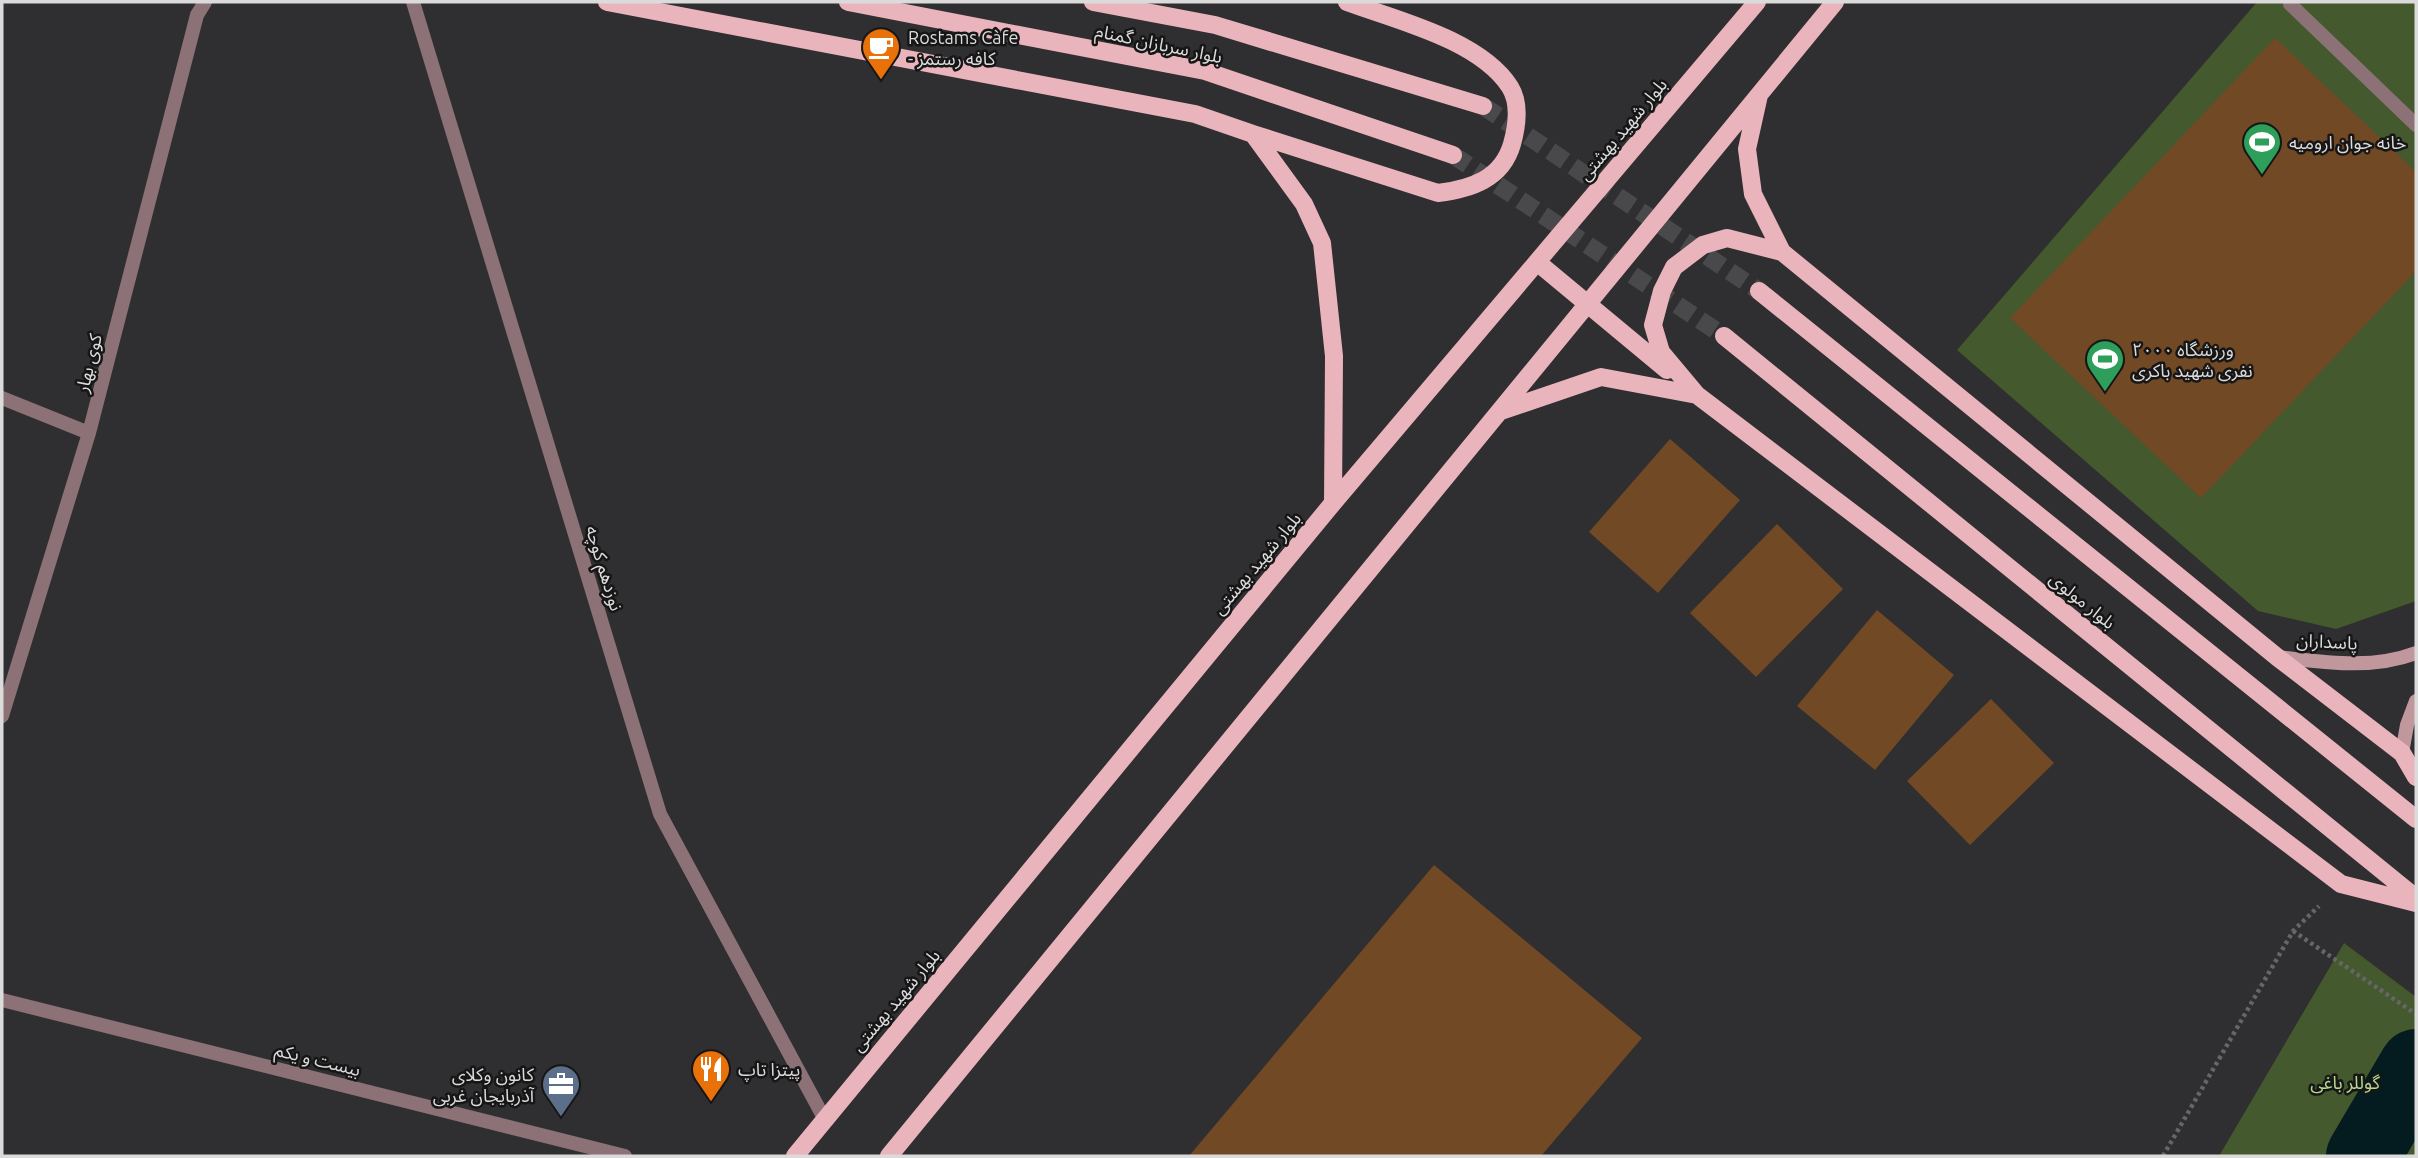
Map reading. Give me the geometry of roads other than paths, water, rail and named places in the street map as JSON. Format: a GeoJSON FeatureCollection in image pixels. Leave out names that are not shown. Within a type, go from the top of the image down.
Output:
{"type":"FeatureCollection","features":[{"type":"Feature","properties":{"kind":"main road"},"geometry":{"type":"LineString","coordinates":[[607,2],[1195,114],[1438,193],[1469,189],[1492,177],[1511,149],[1518,122],[1511,88],[1484,61],[1460,45],[1347,2]]}},
{"type":"Feature","properties":{"kind":"main road","name":"بلوار سربازان گمنام"},"geometry":{"type":"LineString","coordinates":[[848,2],[1205,71],[1453,155]]}},
{"type":"Feature","properties":{"kind":"main road","name":"بلوار سربازان گمنام"},"geometry":{"type":"LineString","coordinates":[[1093,2],[1215,25],[1483,106]]}},
{"type":"Feature","properties":{"kind":"main road","name":"بلوار شهید بهشتی"},"geometry":{"type":"LineString","coordinates":[[795,1156],[1333,503],[1757,2]]}},
{"type":"Feature","properties":{"kind":"main road"},"geometry":{"type":"LineString","coordinates":[[889,1156],[1835,2]]}},
{"type":"Feature","properties":{"kind":"main road"},"geometry":{"type":"LineString","coordinates":[[1761,89],[1746,149],[1753,194],[1782,252],[2277,657],[2403,753],[2416,777]]}},
{"type":"Feature","properties":{"kind":"main road"},"geometry":{"type":"LineString","coordinates":[[1253,134],[1304,204],[1322,243],[1334,356],[1333,503]]}},
{"type":"Feature","properties":{"kind":"main road"},"geometry":{"type":"LineString","coordinates":[[1697,395],[1661,352],[1653,325],[1662,292],[1674,267],[1703,245],[1727,239],[1782,252]]}},
{"type":"Feature","properties":{"kind":"main road"},"geometry":{"type":"LineString","coordinates":[[1537,262],[1697,395],[2341,884],[2416,900]]}},
{"type":"Feature","properties":{"kind":"main road"},"geometry":{"type":"LineString","coordinates":[[1759,291],[2416,819]]}},
{"type":"Feature","properties":{"kind":"main road","name":"بلوار مولوی"},"geometry":{"type":"LineString","coordinates":[[1724,336],[2416,900]]}},
{"type":"Feature","properties":{"kind":"main road"},"geometry":{"type":"LineString","coordinates":[[1501,411],[1601,377],[1697,395]]}},
{"type":"Feature","properties":{"kind":"main road","name":"پاسداران"},"geometry":{"type":"LineString","coordinates":[[2277,657],[2344,665],[2402,658],[2416,653]]}},
{"type":"Feature","properties":{"kind":"main road"},"geometry":{"type":"LineString","coordinates":[[2403,753],[2407,725],[2416,701]]}},
{"type":"Feature","properties":{"kind":"street","name":"کوی بهار"},"geometry":{"type":"LineString","coordinates":[[2,716],[89,433],[193,8],[205,2]]}},
{"type":"Feature","properties":{"kind":"street","name":"نوزدهم کوچه"},"geometry":{"type":"LineString","coordinates":[[412,2],[660,814],[824,1118]]}},
{"type":"Feature","properties":{"kind":"street"},"geometry":{"type":"LineString","coordinates":[[2290,4],[2416,125]]}},
{"type":"Feature","properties":{"kind":"street"},"geometry":{"type":"LineString","coordinates":[[2,398],[89,433]]}},
{"type":"Feature","properties":{"kind":"street","name":"بیست و یکم"},"geometry":{"type":"LineString","coordinates":[[2,1000],[625,1156]]}},
{"type":"Feature","properties":{"kind":"waterway"},"geometry":{"type":"LineString","coordinates":[[2363,1156],[2416,1066]]}},
{"type":"Feature","properties":{"kind":"tunnel"},"geometry":{"type":"LineString","coordinates":[[1483,106],[1759,291]]}},
{"type":"Feature","properties":{"kind":"tunnel"},"geometry":{"type":"LineString","coordinates":[[1453,155],[1724,336]]}},
{"type":"Feature","properties":{"kind":"place","name":"Rostams Càfe - کافه رستمز"},"geometry":{"type":"Point","coordinates":[881,81]}},
{"type":"Feature","properties":{"kind":"place","name":"خانه جوان ارومیه"},"geometry":{"type":"Point","coordinates":[2262,176]}},
{"type":"Feature","properties":{"kind":"place","name":"ورزشگاه ۲۰۰۰ نفری شهید باکری"},"geometry":{"type":"Point","coordinates":[2105,393]}},
{"type":"Feature","properties":{"kind":"place","name":"پیتزا تاپ"},"geometry":{"type":"Point","coordinates":[711,1103]}},
{"type":"Feature","properties":{"kind":"place","name":"کانون وکلای آذربایجان غربی"},"geometry":{"type":"Point","coordinates":[561,1118]}},
{"type":"Feature","properties":{"kind":"park label","name":"گوللر باغی"},"geometry":{"type":"Point","coordinates":[2345,1082]}}]}
